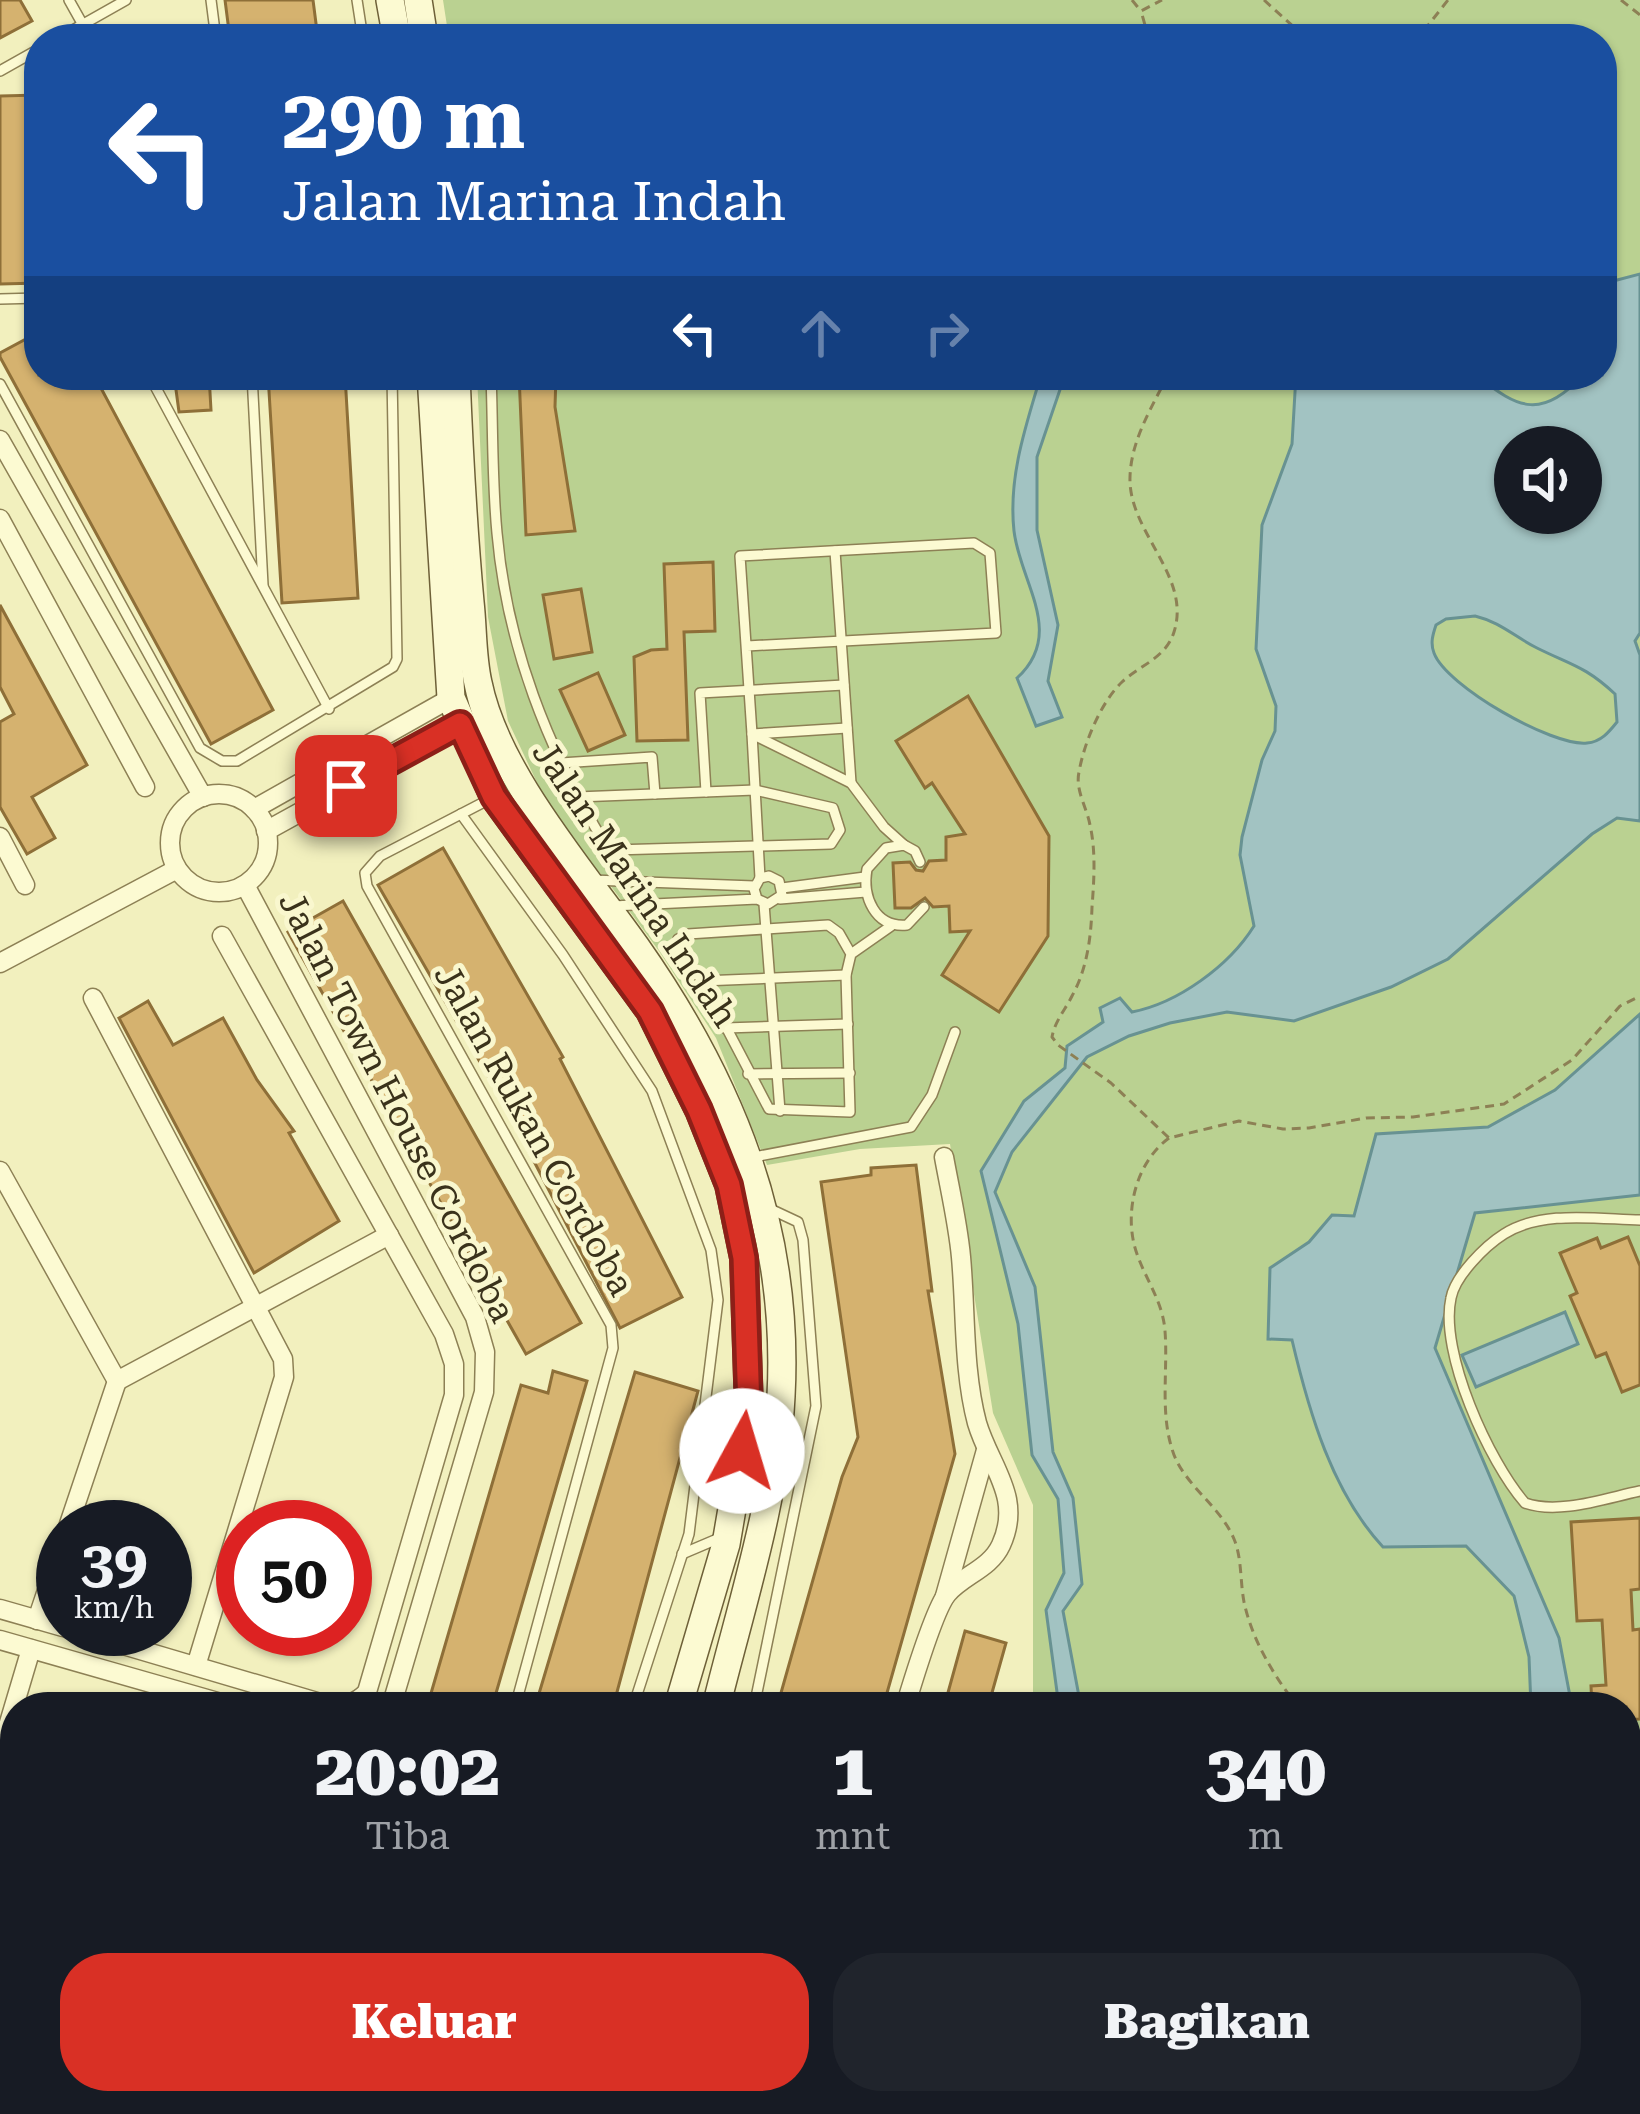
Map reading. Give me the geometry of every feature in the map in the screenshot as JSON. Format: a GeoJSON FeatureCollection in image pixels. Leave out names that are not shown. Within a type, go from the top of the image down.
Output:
{"type":"FeatureCollection","features":[{"type":"Feature","properties":{"kind":"main road","name":"Jalan Marina Indah"},"geometry":{"type":"LineString","coordinates":[[432,390],[456,711],[494,797],[650,1011],[699,1110],[729,1185],[744,1258],[749,1409],[728,1535],[683,1692]]}},
{"type":"Feature","properties":{"kind":"main road","name":"Jalan Marina Indah"},"geometry":{"type":"LineString","coordinates":[[457,390],[478,684],[512,767],[670,995],[705,1054],[749,1157],[764,1207],[782,1328],[781,1400],[766,1505],[720,1692]]}},
{"type":"Feature","properties":{"kind":"street"},"geometry":{"type":"LineString","coordinates":[[0,440],[203,797]]}},
{"type":"Feature","properties":{"kind":"street"},"geometry":{"type":"LineString","coordinates":[[0,519],[145,788]]}},
{"type":"Feature","properties":{"kind":"street"},"geometry":{"type":"LineString","coordinates":[[266,831],[456,711],[478,684]]}},
{"type":"Feature","properties":{"kind":"street"},"geometry":{"type":"LineString","coordinates":[[254,809],[456,711]]}},
{"type":"Feature","properties":{"kind":"street"},"geometry":{"type":"LineString","coordinates":[[230,796],[254,809],[266,831],[265,862],[245,885],[231,891],[201,889],[177,869],[170,841],[173,826],[180,814],[203,797],[230,796]]}},
{"type":"Feature","properties":{"kind":"street"},"geometry":{"type":"LineString","coordinates":[[0,836],[26,884]]}},
{"type":"Feature","properties":{"kind":"street"},"geometry":{"type":"LineString","coordinates":[[0,963],[177,869]]}},
{"type":"Feature","properties":{"kind":"street","name":"Jalan Town House Cordoba"},"geometry":{"type":"LineString","coordinates":[[245,885],[475,1317],[485,1352],[484,1392],[396,1692]]}},
{"type":"Feature","properties":{"kind":"street"},"geometry":{"type":"LineString","coordinates":[[222,935],[444,1334],[454,1364],[454,1395],[367,1692]]}},
{"type":"Feature","properties":{"kind":"street"},"geometry":{"type":"LineString","coordinates":[[93,998],[283,1359],[284,1377],[196,1666]]}},
{"type":"Feature","properties":{"kind":"street"},"geometry":{"type":"LineString","coordinates":[[944,1157],[961,1256],[974,1411],[986,1450],[1009,1492],[1001,1545],[980,1570],[945,1596]]}},
{"type":"Feature","properties":{"kind":"street"},"geometry":{"type":"LineString","coordinates":[[0,1171],[117,1381]]}},
{"type":"Feature","properties":{"kind":"street"},"geometry":{"type":"LineString","coordinates":[[77,1500],[117,1381],[389,1235]]}},
{"type":"Feature","properties":{"kind":"street"},"geometry":{"type":"LineString","coordinates":[[910,1692],[945,1596],[986,1450]]}},
{"type":"Feature","properties":{"kind":"street"},"geometry":{"type":"LineString","coordinates":[[0,1609],[36,1619]]}},
{"type":"Feature","properties":{"kind":"street"},"geometry":{"type":"LineString","coordinates":[[0,1640],[162,1692]]}},
{"type":"Feature","properties":{"kind":"street"},"geometry":{"type":"LineString","coordinates":[[18,1692],[31,1649]]}},
{"type":"Feature","properties":{"kind":"street"},"geometry":{"type":"LineString","coordinates":[[162,1656],[283,1692]]}},
{"type":"Feature","properties":{"kind":"lane"},"geometry":{"type":"LineString","coordinates":[[84,24],[127,0]]}},
{"type":"Feature","properties":{"kind":"lane"},"geometry":{"type":"LineString","coordinates":[[0,384],[200,748],[222,760],[237,761],[393,667],[399,650],[392,390]]}},
{"type":"Feature","properties":{"kind":"lane"},"geometry":{"type":"LineString","coordinates":[[157,390],[328,709]]}},
{"type":"Feature","properties":{"kind":"lane"},"geometry":{"type":"LineString","coordinates":[[253,390],[264,588]]}},
{"type":"Feature","properties":{"kind":"lane"},"geometry":{"type":"LineString","coordinates":[[491,390],[497,534],[512,622],[537,713],[577,797],[606,846],[613,850],[831,844],[840,830],[833,808],[755,790],[577,797]]}},
{"type":"Feature","properties":{"kind":"lane"},"geometry":{"type":"LineString","coordinates":[[747,646],[996,633],[990,553],[974,543],[740,556],[757,882],[769,928],[780,1111]]}},
{"type":"Feature","properties":{"kind":"lane"},"geometry":{"type":"LineString","coordinates":[[835,551],[851,782]]}},
{"type":"Feature","properties":{"kind":"lane"},"geometry":{"type":"LineString","coordinates":[[706,792],[700,693],[844,685]]}},
{"type":"Feature","properties":{"kind":"lane"},"geometry":{"type":"LineString","coordinates":[[752,734],[847,728]]}},
{"type":"Feature","properties":{"kind":"lane"},"geometry":{"type":"LineString","coordinates":[[752,734],[851,782],[884,827],[916,851],[920,862]]}},
{"type":"Feature","properties":{"kind":"lane"},"geometry":{"type":"LineString","coordinates":[[177,751],[200,748]]}},
{"type":"Feature","properties":{"kind":"lane"},"geometry":{"type":"LineString","coordinates":[[561,763],[652,757],[655,794]]}},
{"type":"Feature","properties":{"kind":"lane","name":"Jalan Rukan Cordoba"},"geometry":{"type":"LineString","coordinates":[[494,797],[380,856],[365,873],[367,886],[614,1336],[519,1692]]}},
{"type":"Feature","properties":{"kind":"lane"},"geometry":{"type":"LineString","coordinates":[[461,814],[563,955],[652,1091],[711,1250],[718,1300],[689,1534],[638,1692]]}},
{"type":"Feature","properties":{"kind":"lane"},"geometry":{"type":"LineString","coordinates":[[891,926],[876,914],[865,877],[880,853],[904,845]]}},
{"type":"Feature","properties":{"kind":"lane"},"geometry":{"type":"LineString","coordinates":[[589,880],[757,882],[775,877],[781,893]]}},
{"type":"Feature","properties":{"kind":"lane"},"geometry":{"type":"LineString","coordinates":[[608,907],[761,902],[781,893],[865,877]]}},
{"type":"Feature","properties":{"kind":"lane"},"geometry":{"type":"LineString","coordinates":[[781,893],[866,892]]}},
{"type":"Feature","properties":{"kind":"lane"},"geometry":{"type":"LineString","coordinates":[[851,954],[828,925],[688,934],[678,939],[678,947],[702,981],[766,1107],[848,1113],[846,975],[851,954],[891,926],[907,925],[924,907]]}},
{"type":"Feature","properties":{"kind":"lane"},"geometry":{"type":"LineString","coordinates":[[702,981],[846,975]]}},
{"type":"Feature","properties":{"kind":"lane"},"geometry":{"type":"LineString","coordinates":[[725,1028],[848,1024]]}},
{"type":"Feature","properties":{"kind":"lane"},"geometry":{"type":"LineString","coordinates":[[749,1157],[911,1127],[932,1095],[955,1033]]}},
{"type":"Feature","properties":{"kind":"lane"},"geometry":{"type":"LineString","coordinates":[[748,1074],[850,1073]]}},
{"type":"Feature","properties":{"kind":"lane"},"geometry":{"type":"LineString","coordinates":[[757,1692],[816,1406],[803,1240],[798,1222],[764,1207]]}},
{"type":"Feature","properties":{"kind":"lane"},"geometry":{"type":"LineString","coordinates":[[1640,1220],[1545,1219],[1505,1233],[1471,1264],[1450,1296],[1453,1353],[1465,1395],[1525,1503],[1577,1504],[1640,1491]]}},
{"type":"Feature","properties":{"kind":"lane"},"geometry":{"type":"LineString","coordinates":[[711,1250],[744,1258]]}},
{"type":"Feature","properties":{"kind":"lane"},"geometry":{"type":"LineString","coordinates":[[682,1554],[728,1535]]}},
{"type":"Feature","properties":{"kind":"path"},"geometry":{"type":"LineString","coordinates":[[1132,0],[1145,24]]}},
{"type":"Feature","properties":{"kind":"path"},"geometry":{"type":"LineString","coordinates":[[1141,11],[1162,0]]}},
{"type":"Feature","properties":{"kind":"path"},"geometry":{"type":"LineString","coordinates":[[1264,0],[1290,24]]}},
{"type":"Feature","properties":{"kind":"path"},"geometry":{"type":"LineString","coordinates":[[1429,24],[1448,0]]}},
{"type":"Feature","properties":{"kind":"path"},"geometry":{"type":"LineString","coordinates":[[1622,0],[1640,15]]}},
{"type":"Feature","properties":{"kind":"path"},"geometry":{"type":"LineString","coordinates":[[1160,390],[1132,455],[1129,482],[1145,531],[1171,581],[1177,612],[1174,634],[1160,655],[1112,693],[1078,775],[1091,827],[1088,955],[1052,1037],[1111,1083],[1169,1138]]}},
{"type":"Feature","properties":{"kind":"path"},"geometry":{"type":"LineString","coordinates":[[1287,1692],[1257,1639],[1245,1604],[1234,1539],[1172,1452],[1165,1328],[1160,1304],[1136,1252],[1132,1228],[1137,1183],[1159,1145],[1169,1138],[1239,1121],[1309,1128],[1504,1104],[1561,1069],[1620,1006],[1640,996]]}},
{"type":"Feature","properties":{"kind":"green space"},"geometry":{"type":"Polygon","coordinates":[[[443,0],[1640,0],[1640,1692],[1033,1692],[1033,1505],[993,1413],[950,1144],[860,1149],[767,1165],[716,1038],[607,881],[556,823],[508,721],[488,617],[478,390],[1617,390],[1617,24],[447,24],[443,0]]]}},
{"type":"Feature","properties":{"kind":"water"},"geometry":{"type":"Polygon","coordinates":[[[1640,274],[1640,633],[1635,641],[1640,655],[1640,821],[1617,818],[1592,834],[1448,959],[1391,987],[1294,1021],[1227,1012],[1170,1023],[1087,1057],[1012,1152],[995,1192],[1035,1287],[1053,1452],[1073,1498],[1082,1584],[1063,1611],[1078,1692],[1057,1692],[1046,1610],[1064,1573],[1058,1499],[1032,1455],[1018,1324],[981,1171],[1024,1101],[1065,1068],[1067,1046],[1103,1022],[1100,1008],[1120,998],[1132,1012],[1184,991],[1231,955],[1254,926],[1240,855],[1262,760],[1275,731],[1276,706],[1256,649],[1262,525],[1292,444],[1295,390],[1497,390],[1518,402],[1543,404],[1567,390],[1617,390],[1617,280],[1640,274]],[[1475,616],[1436,625],[1432,646],[1458,682],[1527,725],[1571,742],[1596,741],[1608,733],[1617,722],[1615,694],[1578,667],[1475,616]]]}},
{"type":"Feature","properties":{"kind":"water"},"geometry":{"type":"Polygon","coordinates":[[[1037,390],[1060,390],[1037,457],[1037,530],[1058,625],[1048,681],[1062,717],[1036,726],[1017,678],[1031,661],[1039,625],[1014,531],[1020,452],[1037,390]]]}},
{"type":"Feature","properties":{"kind":"water"},"geometry":{"type":"Polygon","coordinates":[[[1640,1014],[1640,1195],[1475,1213],[1435,1348],[1559,1638],[1569,1692],[1530,1692],[1529,1657],[1514,1596],[1466,1546],[1383,1547],[1350,1502],[1315,1423],[1292,1340],[1268,1339],[1270,1268],[1309,1242],[1332,1215],[1354,1216],[1376,1134],[1488,1127],[1555,1090],[1640,1014]]]}},
{"type":"Feature","properties":{"kind":"water"},"geometry":{"type":"Polygon","coordinates":[[[1565,1312],[1578,1344],[1476,1387],[1462,1355],[1565,1312]]]}},
{"type":"Feature","properties":{"kind":"building"},"geometry":{"type":"Polygon","coordinates":[[[0,0],[20,0],[32,21],[0,38],[0,0]]]}},
{"type":"Feature","properties":{"kind":"building"},"geometry":{"type":"Polygon","coordinates":[[[225,0],[313,0],[316,24],[228,24],[225,0]]]}},
{"type":"Feature","properties":{"kind":"building"},"geometry":{"type":"Polygon","coordinates":[[[24,95],[24,283],[0,284],[0,96],[24,95]]]}},
{"type":"Feature","properties":{"kind":"building"},"geometry":{"type":"Polygon","coordinates":[[[24,340],[24,390],[102,390],[273,710],[211,744],[0,353],[24,340]]]}},
{"type":"Feature","properties":{"kind":"building"},"geometry":{"type":"Polygon","coordinates":[[[176,390],[210,390],[211,410],[179,412],[176,390]]]}},
{"type":"Feature","properties":{"kind":"building"},"geometry":{"type":"Polygon","coordinates":[[[269,390],[346,390],[358,598],[282,603],[269,390]]]}},
{"type":"Feature","properties":{"kind":"building"},"geometry":{"type":"Polygon","coordinates":[[[520,390],[556,390],[575,531],[526,535],[520,390]]]}},
{"type":"Feature","properties":{"kind":"building"},"geometry":{"type":"Polygon","coordinates":[[[713,562],[715,631],[684,632],[688,740],[637,741],[634,657],[667,649],[664,564],[713,562]]]}},
{"type":"Feature","properties":{"kind":"building"},"geometry":{"type":"Polygon","coordinates":[[[581,589],[592,652],[554,659],[543,595],[581,589]]]}},
{"type":"Feature","properties":{"kind":"building"},"geometry":{"type":"Polygon","coordinates":[[[0,605],[87,765],[32,797],[55,838],[27,854],[0,807],[0,722],[14,714],[0,687],[0,605]]]}},
{"type":"Feature","properties":{"kind":"building"},"geometry":{"type":"Polygon","coordinates":[[[598,673],[625,735],[588,751],[560,690],[598,673]]]}},
{"type":"Feature","properties":{"kind":"building"},"geometry":{"type":"Polygon","coordinates":[[[968,696],[1049,836],[1048,936],[999,1012],[942,975],[970,931],[950,932],[949,906],[933,907],[925,898],[911,908],[895,908],[893,863],[910,862],[923,871],[929,861],[946,860],[946,837],[965,834],[932,783],[925,788],[896,741],[968,696]]]}},
{"type":"Feature","properties":{"kind":"building"},"geometry":{"type":"Polygon","coordinates":[[[443,848],[563,1057],[682,1297],[620,1328],[507,1109],[378,885],[443,848]]]}},
{"type":"Feature","properties":{"kind":"building"},"geometry":{"type":"Polygon","coordinates":[[[343,901],[581,1323],[526,1354],[288,932],[343,901]]]}},
{"type":"Feature","properties":{"kind":"building"},"geometry":{"type":"Polygon","coordinates":[[[148,1001],[173,1045],[223,1018],[257,1080],[294,1131],[289,1133],[339,1221],[254,1273],[119,1018],[148,1001]]]}},
{"type":"Feature","properties":{"kind":"building"},"geometry":{"type":"Polygon","coordinates":[[[916,1165],[932,1291],[928,1291],[955,1454],[887,1692],[781,1692],[842,1477],[858,1437],[821,1182],[871,1175],[871,1168],[916,1165]]]}},
{"type":"Feature","properties":{"kind":"building"},"geometry":{"type":"Polygon","coordinates":[[[1628,1237],[1640,1266],[1640,1385],[1622,1392],[1606,1353],[1596,1357],[1570,1296],[1577,1293],[1560,1253],[1597,1238],[1601,1248],[1628,1237]]]}},
{"type":"Feature","properties":{"kind":"building"},"geometry":{"type":"Polygon","coordinates":[[[553,1371],[587,1381],[496,1692],[431,1692],[521,1385],[548,1393],[553,1371]]]}},
{"type":"Feature","properties":{"kind":"building"},"geometry":{"type":"Polygon","coordinates":[[[635,1372],[698,1391],[617,1692],[539,1692],[635,1372]]]}},
{"type":"Feature","properties":{"kind":"building"},"geometry":{"type":"Polygon","coordinates":[[[1640,1518],[1640,1589],[1631,1590],[1633,1630],[1640,1629],[1640,1692],[1591,1692],[1591,1686],[1606,1685],[1602,1620],[1577,1621],[1571,1522],[1640,1518]]]}},
{"type":"Feature","properties":{"kind":"building"},"geometry":{"type":"Polygon","coordinates":[[[965,1631],[1006,1643],[992,1692],[948,1692],[965,1631]]]}},
{"type":"Feature","properties":{"kind":"route"},"geometry":{"type":"LineString","coordinates":[[346,786],[460,724],[494,797],[650,1011],[699,1110],[729,1185],[744,1258],[749,1409],[742,1451]]}}]}
